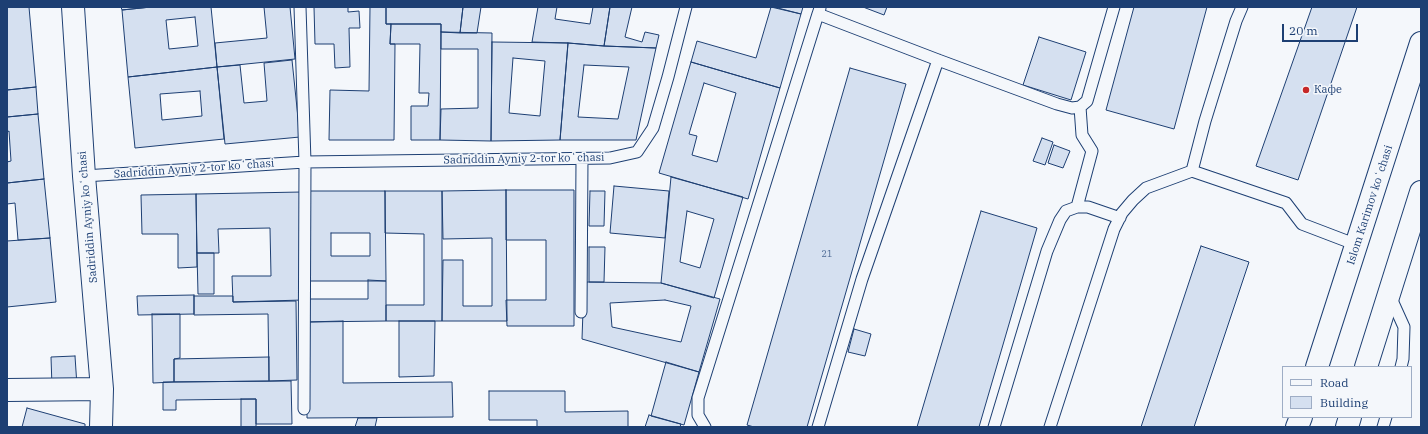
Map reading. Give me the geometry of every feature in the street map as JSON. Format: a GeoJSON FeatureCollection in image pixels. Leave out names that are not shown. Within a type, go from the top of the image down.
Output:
{"type":"FeatureCollection","features":[{"type":"Feature","properties":{"kind":"main road","name":"Sadriddin Ayniy koʻchasi"},"geometry":{"type":"LineString","coordinates":[[74,7],[84,176],[102,388],[101,427]]}},
{"type":"Feature","properties":{"kind":"main road","name":"Islom Karimov koʻchasi"},"geometry":{"type":"LineString","coordinates":[[1317,366],[1421,43]]}},
{"type":"Feature","properties":{"kind":"main road"},"geometry":{"type":"LineString","coordinates":[[1366,366],[1389,294],[1415,234],[1421,192]]}},
{"type":"Feature","properties":{"kind":"main road"},"geometry":{"type":"LineString","coordinates":[[7,390],[102,388]]}},
{"type":"Feature","properties":{"kind":"lane"},"geometry":{"type":"LineString","coordinates":[[300,7],[305,162],[304,409]]}},
{"type":"Feature","properties":{"kind":"lane","name":"Sadriddin Ayniy 2-tor koʻchasi"},"geometry":{"type":"LineString","coordinates":[[84,176],[305,162],[610,158],[637,152],[653,128],[686,7]]}},
{"type":"Feature","properties":{"kind":"lane"},"geometry":{"type":"LineString","coordinates":[[705,427],[698,415],[698,398],[819,10],[938,60],[1057,104],[1072,108],[1080,107],[1087,101],[1114,7]]}},
{"type":"Feature","properties":{"kind":"lane"},"geometry":{"type":"LineString","coordinates":[[1192,171],[1205,121],[1236,20],[1242,7]]}},
{"type":"Feature","properties":{"kind":"lane"},"geometry":{"type":"LineString","coordinates":[[818,427],[862,279],[938,60]]}},
{"type":"Feature","properties":{"kind":"lane"},"geometry":{"type":"LineString","coordinates":[[1077,208],[1092,151],[1082,135],[1080,107]]}},
{"type":"Feature","properties":{"kind":"lane"},"geometry":{"type":"LineString","coordinates":[[581,312],[582,159]]}},
{"type":"Feature","properties":{"kind":"lane"},"geometry":{"type":"LineString","coordinates":[[1050,427],[1114,229],[1133,200],[1146,188],[1192,171],[1286,203],[1302,224],[1357,245]]}},
{"type":"Feature","properties":{"kind":"lane"},"geometry":{"type":"LineString","coordinates":[[994,427],[1047,251],[1060,220],[1066,211],[1088,207],[1120,218]]}},
{"type":"Feature","properties":{"kind":"lane"},"geometry":{"type":"LineString","coordinates":[[1389,294],[1404,327],[1403,359],[1401,366]]}},
{"type":"Feature","properties":{"kind":"building"},"geometry":{"type":"Polygon","coordinates":[[[7,7],[29,7],[36,87],[7,90],[7,7]]]}},
{"type":"Feature","properties":{"kind":"building"},"geometry":{"type":"Polygon","coordinates":[[[121,7],[151,7],[122,10],[121,7]]]}},
{"type":"Feature","properties":{"kind":"building"},"geometry":{"type":"Polygon","coordinates":[[[151,7],[211,7],[217,67],[128,77],[122,10],[151,7]],[[195,17],[166,20],[169,49],[198,46],[195,17]]]}},
{"type":"Feature","properties":{"kind":"building"},"geometry":{"type":"Polygon","coordinates":[[[264,7],[290,7],[295,59],[217,67],[215,43],[267,38],[264,7]]]}},
{"type":"Feature","properties":{"kind":"building"},"geometry":{"type":"Polygon","coordinates":[[[314,7],[348,7],[348,12],[359,11],[360,28],[349,28],[350,67],[335,68],[334,44],[315,44],[314,7]]]}},
{"type":"Feature","properties":{"kind":"building"},"geometry":{"type":"Polygon","coordinates":[[[370,7],[386,7],[386,24],[391,24],[390,44],[395,44],[394,140],[329,140],[330,90],[369,91],[370,7]]]}},
{"type":"Feature","properties":{"kind":"building"},"geometry":{"type":"Polygon","coordinates":[[[386,7],[463,7],[460,33],[441,32],[441,24],[386,24],[386,7]]]}},
{"type":"Feature","properties":{"kind":"building"},"geometry":{"type":"Polygon","coordinates":[[[463,7],[481,7],[477,33],[460,33],[463,7]]]}},
{"type":"Feature","properties":{"kind":"building"},"geometry":{"type":"Polygon","coordinates":[[[538,7],[557,7],[555,19],[590,24],[593,7],[610,7],[604,46],[532,42],[538,7]]]}},
{"type":"Feature","properties":{"kind":"building"},"geometry":{"type":"Polygon","coordinates":[[[610,7],[632,7],[625,37],[642,42],[645,32],[659,35],[656,48],[604,46],[610,7]]]}},
{"type":"Feature","properties":{"kind":"building"},"geometry":{"type":"Polygon","coordinates":[[[771,7],[801,14],[780,88],[691,62],[697,41],[756,58],[771,7]]]}},
{"type":"Feature","properties":{"kind":"building"},"geometry":{"type":"Polygon","coordinates":[[[774,7],[803,7],[801,14],[774,7]]]}},
{"type":"Feature","properties":{"kind":"building"},"geometry":{"type":"Polygon","coordinates":[[[863,7],[887,7],[884,15],[863,7]]]}},
{"type":"Feature","properties":{"kind":"building"},"geometry":{"type":"Polygon","coordinates":[[[1134,7],[1207,7],[1174,129],[1106,110],[1134,7]]]}},
{"type":"Feature","properties":{"kind":"building"},"geometry":{"type":"Polygon","coordinates":[[[1312,7],[1357,7],[1298,180],[1256,166],[1312,7]]]}},
{"type":"Feature","properties":{"kind":"building"},"geometry":{"type":"Polygon","coordinates":[[[391,24],[441,24],[440,140],[411,140],[411,106],[428,106],[429,93],[419,93],[420,44],[390,44],[391,24]]]}},
{"type":"Feature","properties":{"kind":"building"},"geometry":{"type":"Polygon","coordinates":[[[441,32],[492,33],[491,141],[440,140],[441,109],[478,108],[478,49],[441,49],[441,32]]]}},
{"type":"Feature","properties":{"kind":"building"},"geometry":{"type":"Polygon","coordinates":[[[1039,37],[1086,52],[1071,100],[1023,85],[1039,37]]]}},
{"type":"Feature","properties":{"kind":"building"},"geometry":{"type":"Polygon","coordinates":[[[492,42],[568,43],[560,140],[491,141],[492,42]],[[513,58],[509,113],[540,116],[545,61],[513,58]]]}},
{"type":"Feature","properties":{"kind":"building"},"geometry":{"type":"Polygon","coordinates":[[[568,43],[656,48],[636,140],[560,140],[568,43]],[[584,65],[578,117],[618,119],[629,67],[584,65]]]}},
{"type":"Feature","properties":{"kind":"building"},"geometry":{"type":"Polygon","coordinates":[[[292,60],[300,137],[225,144],[217,67],[240,65],[244,103],[267,101],[264,63],[292,60]]]}},
{"type":"Feature","properties":{"kind":"building"},"geometry":{"type":"Polygon","coordinates":[[[691,62],[780,88],[748,199],[659,173],[691,62]],[[704,83],[689,134],[697,136],[692,155],[717,162],[736,93],[704,83]]]}},
{"type":"Feature","properties":{"kind":"building"},"geometry":{"type":"Polygon","coordinates":[[[217,67],[224,139],[135,148],[128,77],[217,67]],[[200,91],[160,94],[162,120],[202,116],[200,91]]]}},
{"type":"Feature","properties":{"kind":"building"},"geometry":{"type":"Polygon","coordinates":[[[850,68],[906,84],[807,427],[754,427],[747,425],[850,68]]]}},
{"type":"Feature","properties":{"kind":"building"},"geometry":{"type":"Polygon","coordinates":[[[36,87],[38,114],[7,117],[7,90],[36,87]]]}},
{"type":"Feature","properties":{"kind":"building"},"geometry":{"type":"Polygon","coordinates":[[[38,114],[44,179],[7,183],[7,162],[11,161],[9,131],[7,132],[7,117],[38,114]]]}},
{"type":"Feature","properties":{"kind":"building"},"geometry":{"type":"Polygon","coordinates":[[[1042,138],[1053,142],[1045,165],[1033,161],[1042,138]]]}},
{"type":"Feature","properties":{"kind":"building"},"geometry":{"type":"Polygon","coordinates":[[[1054,145],[1070,151],[1063,168],[1048,163],[1054,145]]]}},
{"type":"Feature","properties":{"kind":"building"},"geometry":{"type":"Polygon","coordinates":[[[671,177],[743,197],[714,298],[661,283],[671,177]],[[687,211],[680,262],[700,268],[714,219],[687,211]]]}},
{"type":"Feature","properties":{"kind":"building"},"geometry":{"type":"Polygon","coordinates":[[[44,179],[50,238],[18,240],[15,203],[7,204],[7,183],[44,179]]]}},
{"type":"Feature","properties":{"kind":"building"},"geometry":{"type":"Polygon","coordinates":[[[614,186],[669,191],[665,238],[610,233],[614,186]]]}},
{"type":"Feature","properties":{"kind":"building"},"geometry":{"type":"Polygon","coordinates":[[[506,190],[574,190],[574,326],[507,326],[506,300],[546,300],[546,240],[506,240],[506,190]]]}},
{"type":"Feature","properties":{"kind":"building"},"geometry":{"type":"Polygon","coordinates":[[[506,190],[507,321],[442,321],[443,260],[463,260],[463,306],[492,306],[492,238],[443,239],[442,191],[506,190]]]}},
{"type":"Feature","properties":{"kind":"building"},"geometry":{"type":"Polygon","coordinates":[[[307,191],[385,191],[386,281],[307,281],[307,191]],[[331,233],[331,256],[370,256],[370,233],[331,233]]]}},
{"type":"Feature","properties":{"kind":"building"},"geometry":{"type":"Polygon","coordinates":[[[385,191],[442,191],[442,321],[386,321],[386,305],[424,305],[424,234],[385,233],[385,191]]]}},
{"type":"Feature","properties":{"kind":"building"},"geometry":{"type":"Polygon","coordinates":[[[590,191],[605,191],[604,226],[589,226],[590,191]]]}},
{"type":"Feature","properties":{"kind":"building"},"geometry":{"type":"Polygon","coordinates":[[[302,192],[303,300],[233,302],[232,276],[271,276],[270,228],[218,229],[219,253],[197,253],[196,194],[302,192]]]}},
{"type":"Feature","properties":{"kind":"building"},"geometry":{"type":"Polygon","coordinates":[[[196,194],[197,267],[178,268],[178,234],[142,234],[141,195],[196,194]]]}},
{"type":"Feature","properties":{"kind":"building"},"geometry":{"type":"Polygon","coordinates":[[[981,211],[1037,228],[979,427],[917,427],[981,211]]]}},
{"type":"Feature","properties":{"kind":"building"},"geometry":{"type":"Polygon","coordinates":[[[50,238],[56,302],[7,307],[7,241],[50,238]]]}},
{"type":"Feature","properties":{"kind":"building"},"geometry":{"type":"Polygon","coordinates":[[[1201,246],[1249,262],[1194,427],[1141,427],[1201,246]]]}},
{"type":"Feature","properties":{"kind":"building"},"geometry":{"type":"Polygon","coordinates":[[[589,247],[605,247],[604,282],[589,282],[589,247]]]}},
{"type":"Feature","properties":{"kind":"building"},"geometry":{"type":"Polygon","coordinates":[[[197,253],[214,253],[214,294],[198,294],[197,253]]]}},
{"type":"Feature","properties":{"kind":"building"},"geometry":{"type":"Polygon","coordinates":[[[368,280],[386,281],[386,321],[307,322],[307,299],[368,299],[368,280]]]}},
{"type":"Feature","properties":{"kind":"building"},"geometry":{"type":"Polygon","coordinates":[[[584,282],[661,283],[720,299],[699,372],[582,339],[584,282]],[[665,300],[610,303],[612,327],[681,342],[691,306],[665,300]]]}},
{"type":"Feature","properties":{"kind":"building"},"geometry":{"type":"Polygon","coordinates":[[[194,295],[194,314],[138,315],[137,296],[194,295]]]}},
{"type":"Feature","properties":{"kind":"building"},"geometry":{"type":"Polygon","coordinates":[[[194,296],[233,296],[233,302],[296,301],[297,380],[269,381],[268,314],[194,315],[194,296]]]}},
{"type":"Feature","properties":{"kind":"building"},"geometry":{"type":"Polygon","coordinates":[[[152,314],[180,314],[180,358],[174,359],[174,382],[153,383],[152,314]]]}},
{"type":"Feature","properties":{"kind":"building"},"geometry":{"type":"Polygon","coordinates":[[[343,321],[343,383],[452,382],[453,417],[307,418],[307,322],[343,321]]]}},
{"type":"Feature","properties":{"kind":"building"},"geometry":{"type":"Polygon","coordinates":[[[399,321],[435,321],[434,376],[399,377],[399,321]]]}},
{"type":"Feature","properties":{"kind":"building"},"geometry":{"type":"Polygon","coordinates":[[[854,329],[871,334],[865,356],[848,352],[854,329]]]}},
{"type":"Feature","properties":{"kind":"building"},"geometry":{"type":"Polygon","coordinates":[[[75,356],[77,386],[52,387],[51,357],[75,356]]]}},
{"type":"Feature","properties":{"kind":"building"},"geometry":{"type":"Polygon","coordinates":[[[269,357],[269,381],[174,382],[174,359],[269,357]]]}},
{"type":"Feature","properties":{"kind":"building"},"geometry":{"type":"Polygon","coordinates":[[[666,362],[699,372],[684,425],[651,416],[666,362]]]}},
{"type":"Feature","properties":{"kind":"building"},"geometry":{"type":"Polygon","coordinates":[[[291,381],[292,424],[256,424],[256,399],[176,400],[176,410],[163,410],[163,382],[291,381]]]}},
{"type":"Feature","properties":{"kind":"building"},"geometry":{"type":"Polygon","coordinates":[[[489,391],[565,391],[565,412],[628,411],[628,427],[537,427],[537,420],[489,420],[489,391]]]}},
{"type":"Feature","properties":{"kind":"building"},"geometry":{"type":"Polygon","coordinates":[[[241,399],[256,399],[256,427],[241,427],[241,399]]]}},
{"type":"Feature","properties":{"kind":"building"},"geometry":{"type":"Polygon","coordinates":[[[27,408],[85,424],[85,427],[22,427],[27,408]]]}},
{"type":"Feature","properties":{"kind":"building"},"geometry":{"type":"Polygon","coordinates":[[[649,415],[681,424],[680,427],[645,427],[649,415]]]}},
{"type":"Feature","properties":{"kind":"building"},"geometry":{"type":"Polygon","coordinates":[[[358,418],[377,418],[375,427],[355,427],[358,418]]]}},
{"type":"Feature","properties":{"kind":"place","name":"Кафе"},"geometry":{"type":"Point","coordinates":[1306,90]}}]}
